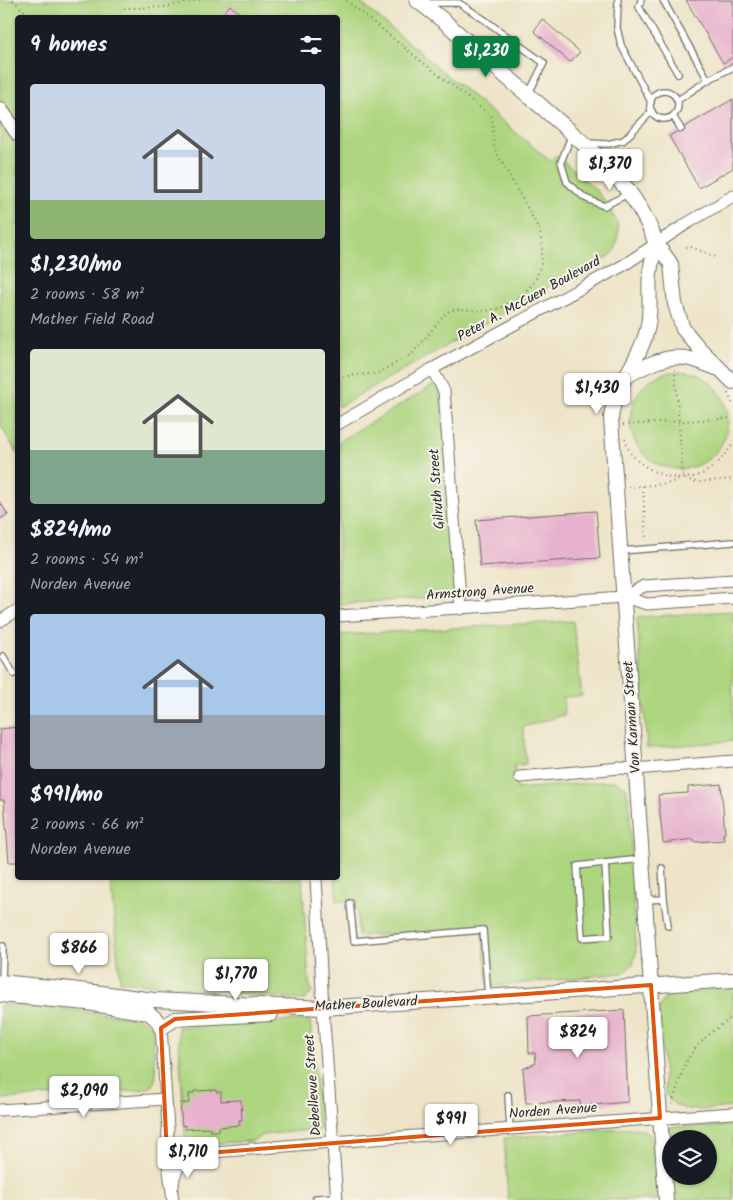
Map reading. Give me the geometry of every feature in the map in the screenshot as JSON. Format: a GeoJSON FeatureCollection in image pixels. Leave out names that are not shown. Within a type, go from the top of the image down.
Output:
{"type":"FeatureCollection","features":[{"type":"Feature","properties":{"kind":"main road"},"geometry":{"type":"LineString","coordinates":[[419,2],[606,164],[631,192],[641,208],[656,243]]}},
{"type":"Feature","properties":{"kind":"street"},"geometry":{"type":"LineString","coordinates":[[0,109],[15,130]]}},
{"type":"Feature","properties":{"kind":"street","name":"Peter A. McCuen Boulevard"},"geometry":{"type":"LineString","coordinates":[[340,423],[432,369],[624,265],[733,196]]}},
{"type":"Feature","properties":{"kind":"street"},"geometry":{"type":"LineString","coordinates":[[656,243],[671,264],[675,304],[683,329],[723,371],[730,386]]}},
{"type":"Feature","properties":{"kind":"street","name":"Von Karman Street"},"geometry":{"type":"LineString","coordinates":[[656,243],[650,274],[650,314],[647,331],[643,344],[624,378],[615,399],[611,418],[666,1200]]}},
{"type":"Feature","properties":{"kind":"street"},"geometry":{"type":"LineString","coordinates":[[624,378],[658,361],[673,358],[685,358],[723,371]]}},
{"type":"Feature","properties":{"kind":"street","name":"Gilruth Street"},"geometry":{"type":"LineString","coordinates":[[432,369],[444,391],[461,609]]}},
{"type":"Feature","properties":{"kind":"street","name":"Armstrong Avenue"},"geometry":{"type":"LineString","coordinates":[[624,597],[644,586],[733,580]]}},
{"type":"Feature","properties":{"kind":"street","name":"Armstrong Avenue"},"geometry":{"type":"LineString","coordinates":[[340,616],[624,597],[647,604],[733,598]]}},
{"type":"Feature","properties":{"kind":"street"},"geometry":{"type":"LineString","coordinates":[[0,620],[15,612]]}},
{"type":"Feature","properties":{"kind":"street"},"geometry":{"type":"LineString","coordinates":[[520,777],[620,768],[733,762]]}},
{"type":"Feature","properties":{"kind":"street","name":"Debellevue Street"},"geometry":{"type":"LineString","coordinates":[[316,880],[323,1008],[337,1198]]}},
{"type":"Feature","properties":{"kind":"street","name":"Mather Boulevard"},"geometry":{"type":"LineString","coordinates":[[1,986],[71,989],[154,1000],[323,1008],[733,980]]}},
{"type":"Feature","properties":{"kind":"street"},"geometry":{"type":"LineString","coordinates":[[1,986],[149,1013],[156,1020],[161,1028],[168,1128],[167,1156],[172,1199]]}},
{"type":"Feature","properties":{"kind":"street"},"geometry":{"type":"LineString","coordinates":[[161,1028],[175,1019],[272,1014],[323,1008]]}},
{"type":"Feature","properties":{"kind":"street"},"geometry":{"type":"LineString","coordinates":[[0,1110],[166,1099]]}},
{"type":"Feature","properties":{"kind":"street","name":"Norden Avenue"},"geometry":{"type":"LineString","coordinates":[[167,1156],[733,1113]]}},
{"type":"Feature","properties":{"kind":"street"},"geometry":{"type":"LineString","coordinates":[[172,1199],[177,1169],[183,1161],[194,1154]]}},
{"type":"Feature","properties":{"kind":"lane"},"geometry":{"type":"LineString","coordinates":[[618,0],[617,28],[621,45],[651,102],[652,110],[660,118],[664,119],[673,116],[678,109],[678,100],[671,93],[662,91],[654,95],[651,102]]}},
{"type":"Feature","properties":{"kind":"lane"},"geometry":{"type":"LineString","coordinates":[[642,0],[639,8],[678,74]]}},
{"type":"Feature","properties":{"kind":"lane"},"geometry":{"type":"LineString","coordinates":[[663,0],[708,80]]}},
{"type":"Feature","properties":{"kind":"lane"},"geometry":{"type":"LineString","coordinates":[[419,2],[459,3],[544,63],[528,95]]}},
{"type":"Feature","properties":{"kind":"lane"},"geometry":{"type":"LineString","coordinates":[[678,100],[708,80],[733,67]]}},
{"type":"Feature","properties":{"kind":"lane"},"geometry":{"type":"LineString","coordinates":[[631,192],[604,206],[585,198],[567,182],[561,162],[577,138],[608,144],[624,140],[652,110]]}},
{"type":"Feature","properties":{"kind":"lane"},"geometry":{"type":"LineString","coordinates":[[673,116],[681,129]]}},
{"type":"Feature","properties":{"kind":"lane"},"geometry":{"type":"LineString","coordinates":[[621,551],[733,542]]}},
{"type":"Feature","properties":{"kind":"lane"},"geometry":{"type":"LineString","coordinates":[[3,656],[14,674]]}},
{"type":"Feature","properties":{"kind":"lane"},"geometry":{"type":"LineString","coordinates":[[605,863],[609,936],[582,938],[577,866],[641,859]]}},
{"type":"Feature","properties":{"kind":"lane"},"geometry":{"type":"LineString","coordinates":[[662,868],[668,926]]}},
{"type":"Feature","properties":{"kind":"lane"},"geometry":{"type":"LineString","coordinates":[[645,900],[664,899]]}},
{"type":"Feature","properties":{"kind":"lane"},"geometry":{"type":"LineString","coordinates":[[350,903],[354,941],[483,930],[488,997]]}},
{"type":"Feature","properties":{"kind":"lane"},"geometry":{"type":"LineString","coordinates":[[1,986],[4,946]]}},
{"type":"Feature","properties":{"kind":"lane"},"geometry":{"type":"LineString","coordinates":[[508,1095],[510,1129]]}},
{"type":"Feature","properties":{"kind":"lane"},"geometry":{"type":"LineString","coordinates":[[316,1198],[337,1198]]}},
{"type":"Feature","properties":{"kind":"path"},"geometry":{"type":"LineString","coordinates":[[13,0],[31,15]]}},
{"type":"Feature","properties":{"kind":"path"},"geometry":{"type":"LineString","coordinates":[[120,11],[125,8],[166,7],[200,0]]}},
{"type":"Feature","properties":{"kind":"path"},"geometry":{"type":"LineString","coordinates":[[340,377],[378,373],[412,354],[447,312],[456,309],[486,311],[501,308],[522,295],[535,281],[542,250],[540,231],[494,148],[492,117],[346,0]]}},
{"type":"Feature","properties":{"kind":"path"},"geometry":{"type":"LineString","coordinates":[[686,247],[691,247],[716,257]]}},
{"type":"Feature","properties":{"kind":"path"},"geometry":{"type":"LineString","coordinates":[[675,366],[683,479]]}},
{"type":"Feature","properties":{"kind":"path"},"geometry":{"type":"LineString","coordinates":[[730,386],[733,404]]}},
{"type":"Feature","properties":{"kind":"path"},"geometry":{"type":"LineString","coordinates":[[624,418],[623,425],[733,418]]}},
{"type":"Feature","properties":{"kind":"path"},"geometry":{"type":"LineString","coordinates":[[624,433],[632,456],[643,465],[663,475],[696,482],[733,479]]}},
{"type":"Feature","properties":{"kind":"path"},"geometry":{"type":"LineString","coordinates":[[626,487],[666,484],[701,474],[719,462],[733,444]]}},
{"type":"Feature","properties":{"kind":"path"},"geometry":{"type":"LineString","coordinates":[[643,486],[647,548]]}},
{"type":"Feature","properties":{"kind":"path"},"geometry":{"type":"LineString","coordinates":[[672,1104],[685,1064],[695,1048],[714,1030],[733,1017]]}},
{"type":"Feature","properties":{"kind":"highlighted area"},"geometry":{"type":"Polygon","coordinates":[[[651,985],[660,1118],[167,1156],[161,1028],[175,1019],[651,985]]]}},
{"type":"Feature","properties":{"kind":"green space"},"geometry":{"type":"Polygon","coordinates":[[[0,0],[357,0],[550,161],[556,155],[593,187],[611,208],[608,209],[618,225],[617,242],[610,256],[580,272],[570,275],[340,406],[340,15],[15,15],[15,450],[0,424],[0,0]]]}},
{"type":"Feature","properties":{"kind":"green space"},"geometry":{"type":"Polygon","coordinates":[[[679,371],[698,375],[714,385],[724,401],[728,420],[724,439],[714,455],[698,465],[679,469],[660,465],[644,455],[634,439],[630,420],[634,401],[644,385],[660,375],[679,371]]]}},
{"type":"Feature","properties":{"kind":"green space"},"geometry":{"type":"Polygon","coordinates":[[[439,382],[460,596],[340,604],[340,441],[439,382]]]}},
{"type":"Feature","properties":{"kind":"green space"},"geometry":{"type":"Polygon","coordinates":[[[733,611],[733,741],[647,748],[637,617],[733,611]]]}},
{"type":"Feature","properties":{"kind":"green space"},"geometry":{"type":"Polygon","coordinates":[[[573,621],[582,696],[563,697],[564,715],[523,727],[526,764],[514,766],[517,789],[614,781],[626,787],[629,800],[636,953],[633,964],[623,973],[488,987],[482,930],[358,936],[357,900],[337,902],[335,880],[340,880],[340,635],[573,621]]]}},
{"type":"Feature","properties":{"kind":"green space"},"geometry":{"type":"Polygon","coordinates":[[[110,880],[302,880],[309,983],[313,992],[304,1000],[120,981],[110,880]]]}},
{"type":"Feature","properties":{"kind":"green space"},"geometry":{"type":"Polygon","coordinates":[[[733,986],[733,1107],[695,1110],[677,1106],[670,1101],[665,1093],[659,1011],[661,1005],[668,996],[678,990],[733,986]]]}},
{"type":"Feature","properties":{"kind":"green space"},"geometry":{"type":"Polygon","coordinates":[[[0,1005],[26,1005],[138,1018],[152,1026],[156,1076],[153,1086],[142,1090],[0,1099],[0,1005]]]}},
{"type":"Feature","properties":{"kind":"green space"},"geometry":{"type":"Polygon","coordinates":[[[310,1020],[320,1129],[262,1135],[253,1141],[201,1144],[185,1136],[178,1027],[310,1020]]]}},
{"type":"Feature","properties":{"kind":"green space"},"geometry":{"type":"Polygon","coordinates":[[[733,1125],[733,1200],[672,1200],[671,1185],[717,1185],[717,1130],[667,1130],[674,1126],[733,1125]]]}},
{"type":"Feature","properties":{"kind":"green space"},"geometry":{"type":"Polygon","coordinates":[[[634,1128],[646,1131],[652,1138],[657,1200],[508,1200],[504,1138],[634,1128]]]}},
{"type":"Feature","properties":{"kind":"building"},"geometry":{"type":"Polygon","coordinates":[[[686,0],[733,0],[733,57],[723,63],[686,0]]]}},
{"type":"Feature","properties":{"kind":"building"},"geometry":{"type":"Polygon","coordinates":[[[230,5],[242,15],[222,15],[230,5]]]}},
{"type":"Feature","properties":{"kind":"building"},"geometry":{"type":"Polygon","coordinates":[[[542,19],[580,52],[570,62],[534,31],[542,19]]]}},
{"type":"Feature","properties":{"kind":"building"},"geometry":{"type":"Polygon","coordinates":[[[733,99],[733,168],[699,188],[669,136],[733,99]]]}},
{"type":"Feature","properties":{"kind":"building"},"geometry":{"type":"Polygon","coordinates":[[[0,502],[8,515],[0,519],[0,502]]]}},
{"type":"Feature","properties":{"kind":"building"},"geometry":{"type":"Polygon","coordinates":[[[596,511],[600,558],[480,566],[476,520],[596,511]]]}},
{"type":"Feature","properties":{"kind":"building"},"geometry":{"type":"Polygon","coordinates":[[[15,727],[15,862],[9,862],[4,800],[0,800],[0,729],[15,727]]]}},
{"type":"Feature","properties":{"kind":"building"},"geometry":{"type":"Polygon","coordinates":[[[721,784],[724,840],[694,842],[694,839],[663,843],[658,795],[688,793],[688,787],[721,784]]]}},
{"type":"Feature","properties":{"kind":"building"},"geometry":{"type":"Polygon","coordinates":[[[624,1010],[628,1102],[581,1106],[580,1101],[526,1103],[523,1069],[536,1063],[535,1053],[529,1053],[528,1016],[624,1010]]]}},
{"type":"Feature","properties":{"kind":"building"},"geometry":{"type":"Polygon","coordinates":[[[216,1090],[216,1092],[221,1092],[221,1101],[241,1100],[242,1120],[239,1120],[240,1125],[219,1127],[219,1131],[210,1131],[210,1128],[185,1129],[185,1125],[182,1126],[180,1103],[189,1103],[189,1094],[194,1093],[194,1091],[216,1090]]]}}]}
